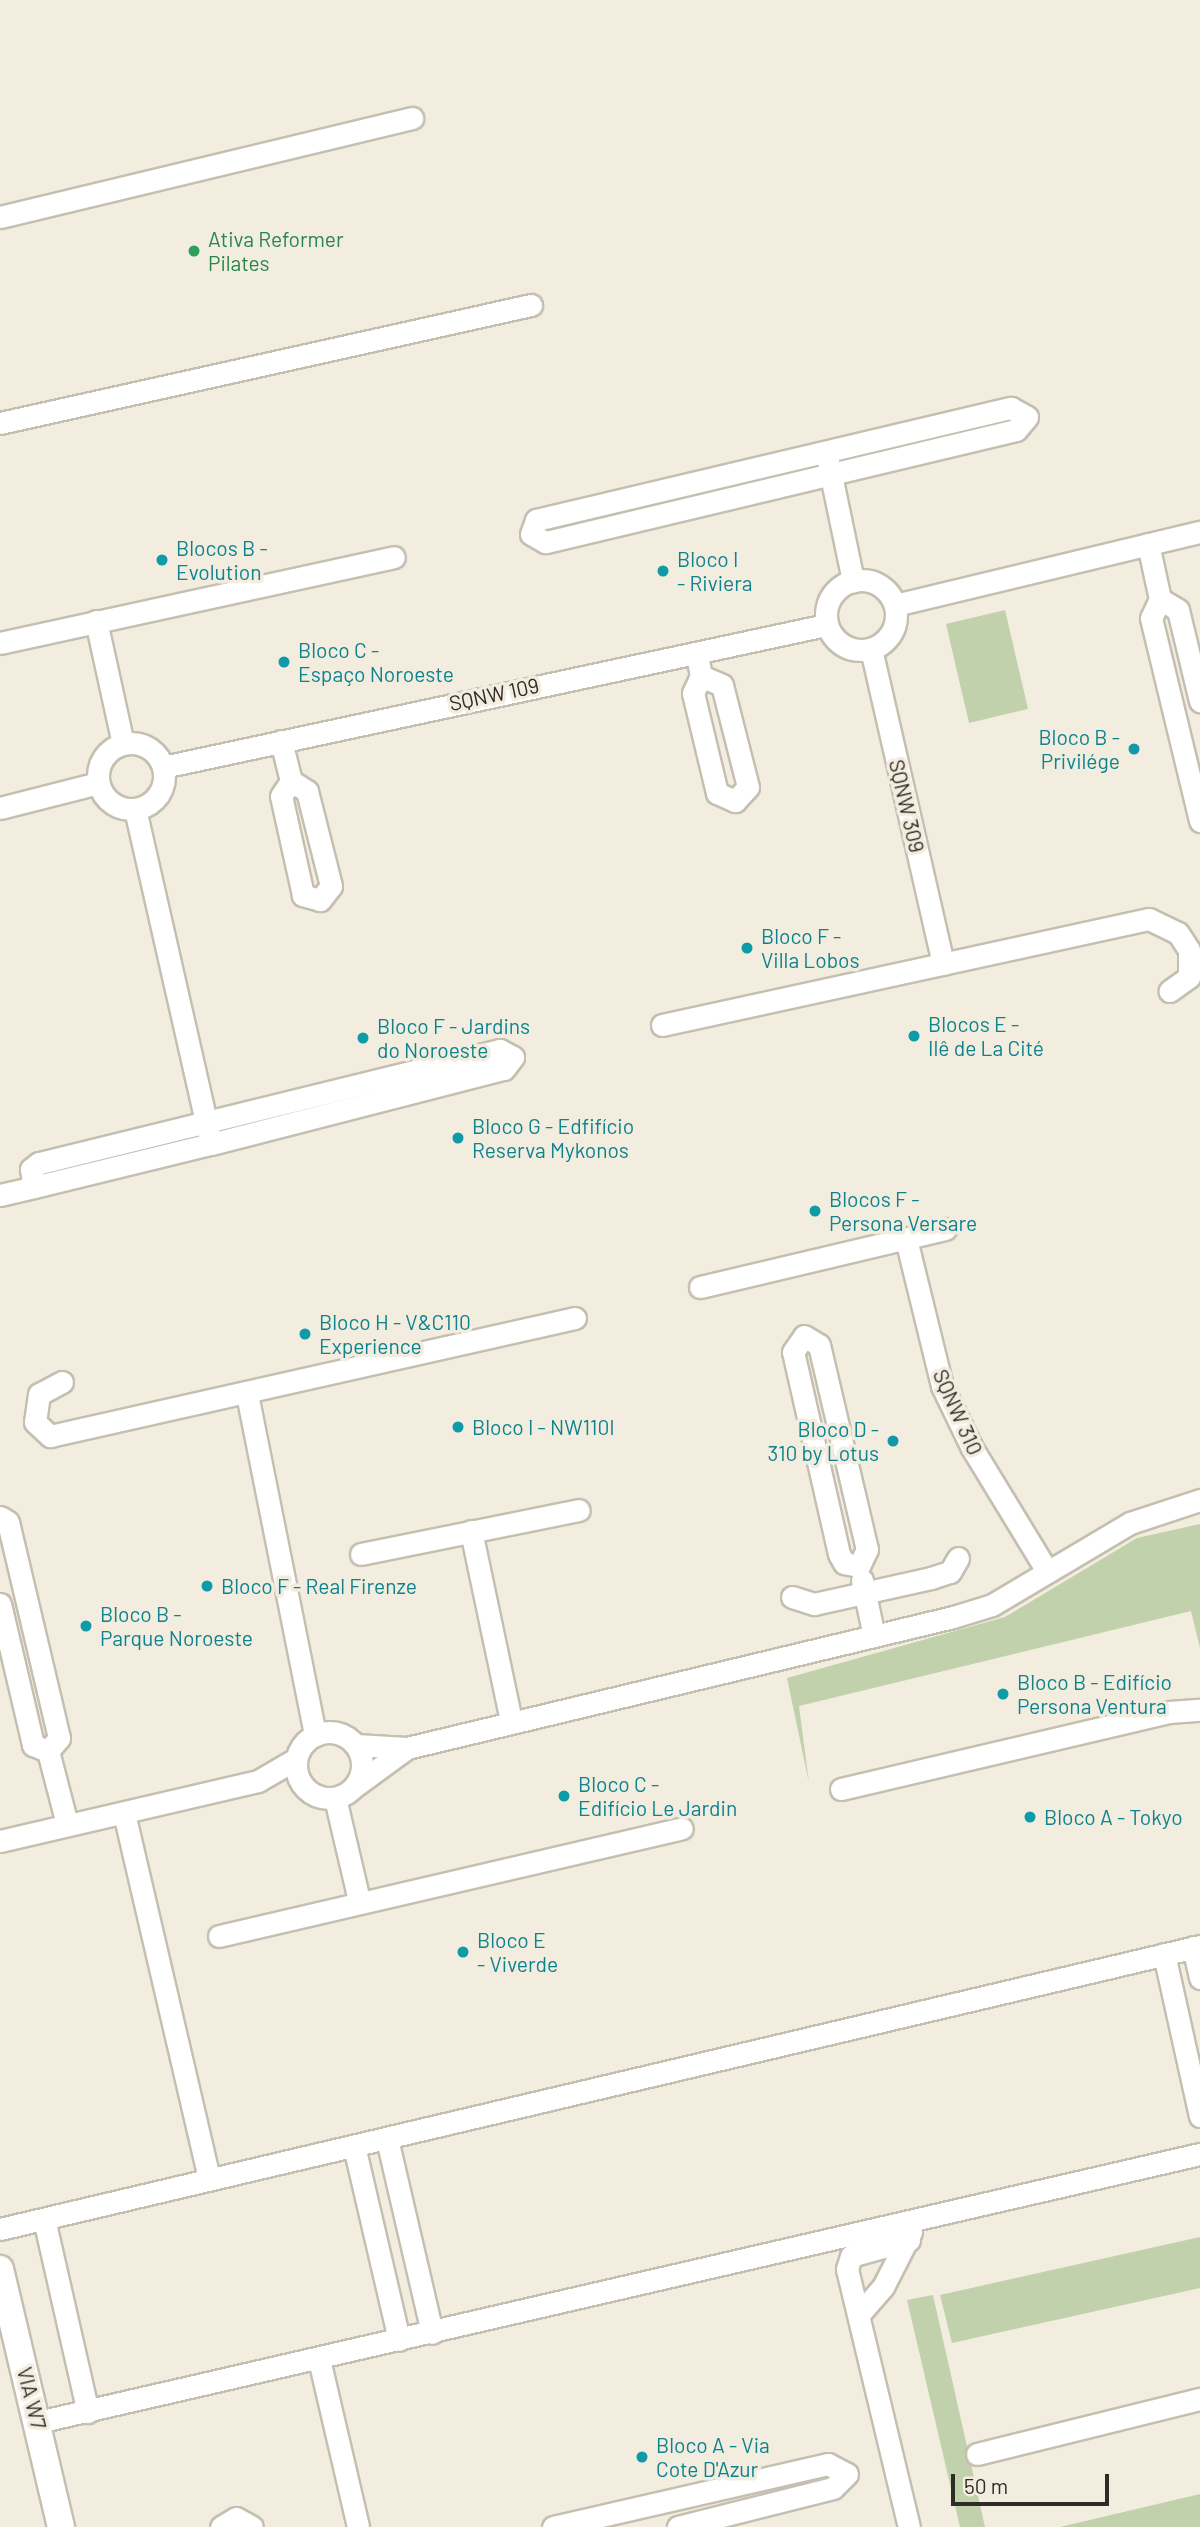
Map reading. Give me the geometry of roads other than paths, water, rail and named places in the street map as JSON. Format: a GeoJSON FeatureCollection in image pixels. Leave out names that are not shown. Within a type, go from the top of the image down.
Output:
{"type":"FeatureCollection","features":[{"type":"Feature","properties":{"kind":"main road","name":"VIA W7"},"geometry":{"type":"LineString","coordinates":[[0,2269],[61,2527]]}},
{"type":"Feature","properties":{"kind":"street"},"geometry":{"type":"LineString","coordinates":[[0,217],[412,118]]}},
{"type":"Feature","properties":{"kind":"street"},"geometry":{"type":"LineString","coordinates":[[0,423],[531,305]]}},
{"type":"Feature","properties":{"kind":"street"},"geometry":{"type":"LineString","coordinates":[[1011,408],[1027,417],[1016,430],[832,475],[545,542],[531,534],[536,520],[826,452],[1011,408]]}},
{"type":"Feature","properties":{"kind":"street"},"geometry":{"type":"LineString","coordinates":[[826,452],[853,581]]}},
{"type":"Feature","properties":{"kind":"street"},"geometry":{"type":"LineString","coordinates":[[895,605],[1200,532]]}},
{"type":"Feature","properties":{"kind":"street"},"geometry":{"type":"LineString","coordinates":[[1148,544],[1160,599],[1151,618],[1200,821]]}},
{"type":"Feature","properties":{"kind":"street"},"geometry":{"type":"LineString","coordinates":[[0,643],[394,557]]}},
{"type":"Feature","properties":{"kind":"street"},"geometry":{"type":"LineString","coordinates":[[853,581],[876,583],[895,605],[892,632],[871,649],[839,643],[827,625],[831,595],[853,581]]}},
{"type":"Feature","properties":{"kind":"street"},"geometry":{"type":"LineString","coordinates":[[1160,599],[1178,610],[1200,701]]}},
{"type":"Feature","properties":{"kind":"street"},"geometry":{"type":"LineString","coordinates":[[96,621],[123,744]]}},
{"type":"Feature","properties":{"kind":"street","name":"SQNW 109"},"geometry":{"type":"LineString","coordinates":[[163,767],[827,625]]}},
{"type":"Feature","properties":{"kind":"street","name":"SQNW 309"},"geometry":{"type":"LineString","coordinates":[[871,649],[943,964]]}},
{"type":"Feature","properties":{"kind":"street"},"geometry":{"type":"LineString","coordinates":[[697,654],[701,676],[693,693],[717,793],[735,801],[748,787],[722,685],[701,676]]}},
{"type":"Feature","properties":{"kind":"street"},"geometry":{"type":"LineString","coordinates":[[281,741],[291,781],[307,791],[331,886],[320,900],[303,895],[281,796],[291,781]]}},
{"type":"Feature","properties":{"kind":"street"},"geometry":{"type":"LineString","coordinates":[[123,744],[152,750],[163,767],[159,794],[135,809]]}},
{"type":"Feature","properties":{"kind":"street"},"geometry":{"type":"LineString","coordinates":[[123,744],[100,763],[98,783],[108,800],[135,809]]}},
{"type":"Feature","properties":{"kind":"street"},"geometry":{"type":"LineString","coordinates":[[0,808],[98,783]]}},
{"type":"Feature","properties":{"kind":"street"},"geometry":{"type":"LineString","coordinates":[[135,809],[209,1135]]}},
{"type":"Feature","properties":{"kind":"street"},"geometry":{"type":"LineString","coordinates":[[662,1025],[1149,919],[1178,933],[1189,950],[1189,977],[1170,991]]}},
{"type":"Feature","properties":{"kind":"street"},"geometry":{"type":"LineString","coordinates":[[0,1195],[34,1187],[31,1169],[39,1163],[209,1135],[504,1069],[513,1057],[500,1050],[209,1135]]}},
{"type":"Feature","properties":{"kind":"street"},"geometry":{"type":"LineString","coordinates":[[700,1287],[945,1229]]}},
{"type":"Feature","properties":{"kind":"street","name":"SQNW 310"},"geometry":{"type":"LineString","coordinates":[[906,1239],[942,1386],[972,1448],[1046,1569]]}},
{"type":"Feature","properties":{"kind":"street"},"geometry":{"type":"LineString","coordinates":[[62,1382],[39,1394],[35,1422],[50,1436],[247,1394],[575,1318]]}},
{"type":"Feature","properties":{"kind":"street"},"geometry":{"type":"LineString","coordinates":[[859,1566],[844,1563],[839,1554],[793,1352],[804,1336],[819,1345],[867,1549],[859,1566],[874,1636]]}},
{"type":"Feature","properties":{"kind":"street"},"geometry":{"type":"LineString","coordinates":[[247,1394],[315,1735]]}},
{"type":"Feature","properties":{"kind":"street"},"geometry":{"type":"LineString","coordinates":[[0,1841],[258,1781],[296,1759],[315,1735],[338,1732],[356,1745],[407,1748],[511,1720],[874,1636],[992,1605],[1046,1569],[1130,1523],[1200,1500]]}},
{"type":"Feature","properties":{"kind":"street"},"geometry":{"type":"LineString","coordinates":[[361,1554],[579,1510]]}},
{"type":"Feature","properties":{"kind":"street"},"geometry":{"type":"LineString","coordinates":[[0,1517],[8,1522],[59,1738],[48,1751]]}},
{"type":"Feature","properties":{"kind":"street"},"geometry":{"type":"LineString","coordinates":[[471,1531],[511,1720]]}},
{"type":"Feature","properties":{"kind":"street"},"geometry":{"type":"LineString","coordinates":[[792,1597],[814,1604],[865,1594],[941,1576],[958,1558]]}},
{"type":"Feature","properties":{"kind":"street"},"geometry":{"type":"LineString","coordinates":[[0,1604],[33,1745],[48,1751]]}},
{"type":"Feature","properties":{"kind":"street"},"geometry":{"type":"LineString","coordinates":[[841,1789],[1169,1712],[1200,1710]]}},
{"type":"Feature","properties":{"kind":"street"},"geometry":{"type":"LineString","coordinates":[[355,1786],[363,1766],[356,1745]]}},
{"type":"Feature","properties":{"kind":"street"},"geometry":{"type":"LineString","coordinates":[[258,1781],[335,1798],[407,1748]]}},
{"type":"Feature","properties":{"kind":"street"},"geometry":{"type":"LineString","coordinates":[[48,1751],[66,1824]]}},
{"type":"Feature","properties":{"kind":"street"},"geometry":{"type":"LineString","coordinates":[[296,1759],[298,1778],[309,1792]]}},
{"type":"Feature","properties":{"kind":"street"},"geometry":{"type":"LineString","coordinates":[[335,1798],[359,1900]]}},
{"type":"Feature","properties":{"kind":"street"},"geometry":{"type":"LineString","coordinates":[[124,1813],[209,2179]]}},
{"type":"Feature","properties":{"kind":"street"},"geometry":{"type":"LineString","coordinates":[[219,1936],[359,1900],[682,1828]]}},
{"type":"Feature","properties":{"kind":"street"},"geometry":{"type":"LineString","coordinates":[[0,2229],[387,2140],[1197,1947],[1200,1978]]}},
{"type":"Feature","properties":{"kind":"street"},"geometry":{"type":"LineString","coordinates":[[1164,1954],[1200,2116]]}},
{"type":"Feature","properties":{"kind":"street"},"geometry":{"type":"LineString","coordinates":[[387,2140],[432,2333]]}},
{"type":"Feature","properties":{"kind":"street"},"geometry":{"type":"LineString","coordinates":[[354,2146],[399,2340]]}},
{"type":"Feature","properties":{"kind":"street"},"geometry":{"type":"LineString","coordinates":[[38,2422],[1200,2154]]}},
{"type":"Feature","properties":{"kind":"street"},"geometry":{"type":"LineString","coordinates":[[44,2219],[88,2412]]}},
{"type":"Feature","properties":{"kind":"street"},"geometry":{"type":"LineString","coordinates":[[861,2312],[883,2287],[909,2240],[915,2219]]}},
{"type":"Feature","properties":{"kind":"street"},"geometry":{"type":"LineString","coordinates":[[909,2240],[848,2261],[909,2527]]}},
{"type":"Feature","properties":{"kind":"street"},"geometry":{"type":"LineString","coordinates":[[319,2359],[358,2527]]}},
{"type":"Feature","properties":{"kind":"street"},"geometry":{"type":"LineString","coordinates":[[977,2454],[1200,2399]]}},
{"type":"Feature","properties":{"kind":"street"},"geometry":{"type":"LineString","coordinates":[[553,2527],[828,2464],[847,2474],[833,2487],[678,2527]]}},
{"type":"Feature","properties":{"kind":"street"},"geometry":{"type":"LineString","coordinates":[[220,2527],[236,2518],[252,2527]]}},
{"type":"Feature","properties":{"kind":"place","name":"Ativa Reformer Pilates"},"geometry":{"type":"Point","coordinates":[194,251]}},
{"type":"Feature","properties":{"kind":"place","name":"Blocos B - Evolution"},"geometry":{"type":"Point","coordinates":[162,560]}},
{"type":"Feature","properties":{"kind":"place","name":"Bloco I - Riviera"},"geometry":{"type":"Point","coordinates":[663,571]}},
{"type":"Feature","properties":{"kind":"place","name":"Bloco C - Espaço Noroeste"},"geometry":{"type":"Point","coordinates":[284,662]}},
{"type":"Feature","properties":{"kind":"place","name":"Bloco B - Privilége"},"geometry":{"type":"Point","coordinates":[1134,749]}},
{"type":"Feature","properties":{"kind":"place","name":"Bloco F - Villa Lobos"},"geometry":{"type":"Point","coordinates":[747,948]}},
{"type":"Feature","properties":{"kind":"place","name":"Blocos E - Ilê de La Cité"},"geometry":{"type":"Point","coordinates":[914,1036]}},
{"type":"Feature","properties":{"kind":"place","name":"Bloco F - Jardins do Noroeste"},"geometry":{"type":"Point","coordinates":[363,1038]}},
{"type":"Feature","properties":{"kind":"place","name":"Bloco G - Edfifício Reserva Mykonos"},"geometry":{"type":"Point","coordinates":[458,1138]}},
{"type":"Feature","properties":{"kind":"place","name":"Blocos F - Persona Versare"},"geometry":{"type":"Point","coordinates":[815,1211]}},
{"type":"Feature","properties":{"kind":"place","name":"Bloco H - V&C110 Experience"},"geometry":{"type":"Point","coordinates":[305,1334]}},
{"type":"Feature","properties":{"kind":"place","name":"Bloco I - NW110I"},"geometry":{"type":"Point","coordinates":[458,1427]}},
{"type":"Feature","properties":{"kind":"place","name":"Bloco D - 310 by Lotus"},"geometry":{"type":"Point","coordinates":[893,1441]}},
{"type":"Feature","properties":{"kind":"place","name":"Bloco F - Real Firenze"},"geometry":{"type":"Point","coordinates":[207,1586]}},
{"type":"Feature","properties":{"kind":"place","name":"Bloco B - Parque Noroeste"},"geometry":{"type":"Point","coordinates":[86,1626]}},
{"type":"Feature","properties":{"kind":"place","name":"Bloco B - Edifício Persona Ventura"},"geometry":{"type":"Point","coordinates":[1003,1694]}},
{"type":"Feature","properties":{"kind":"place","name":"Bloco C - Edifício Le Jardin"},"geometry":{"type":"Point","coordinates":[564,1796]}},
{"type":"Feature","properties":{"kind":"place","name":"Bloco A - Tokyo"},"geometry":{"type":"Point","coordinates":[1030,1817]}},
{"type":"Feature","properties":{"kind":"place","name":"Bloco E - Viverde"},"geometry":{"type":"Point","coordinates":[463,1952]}},
{"type":"Feature","properties":{"kind":"place","name":"Bloco A - Via Cote D'Azur"},"geometry":{"type":"Point","coordinates":[642,2457]}}]}
